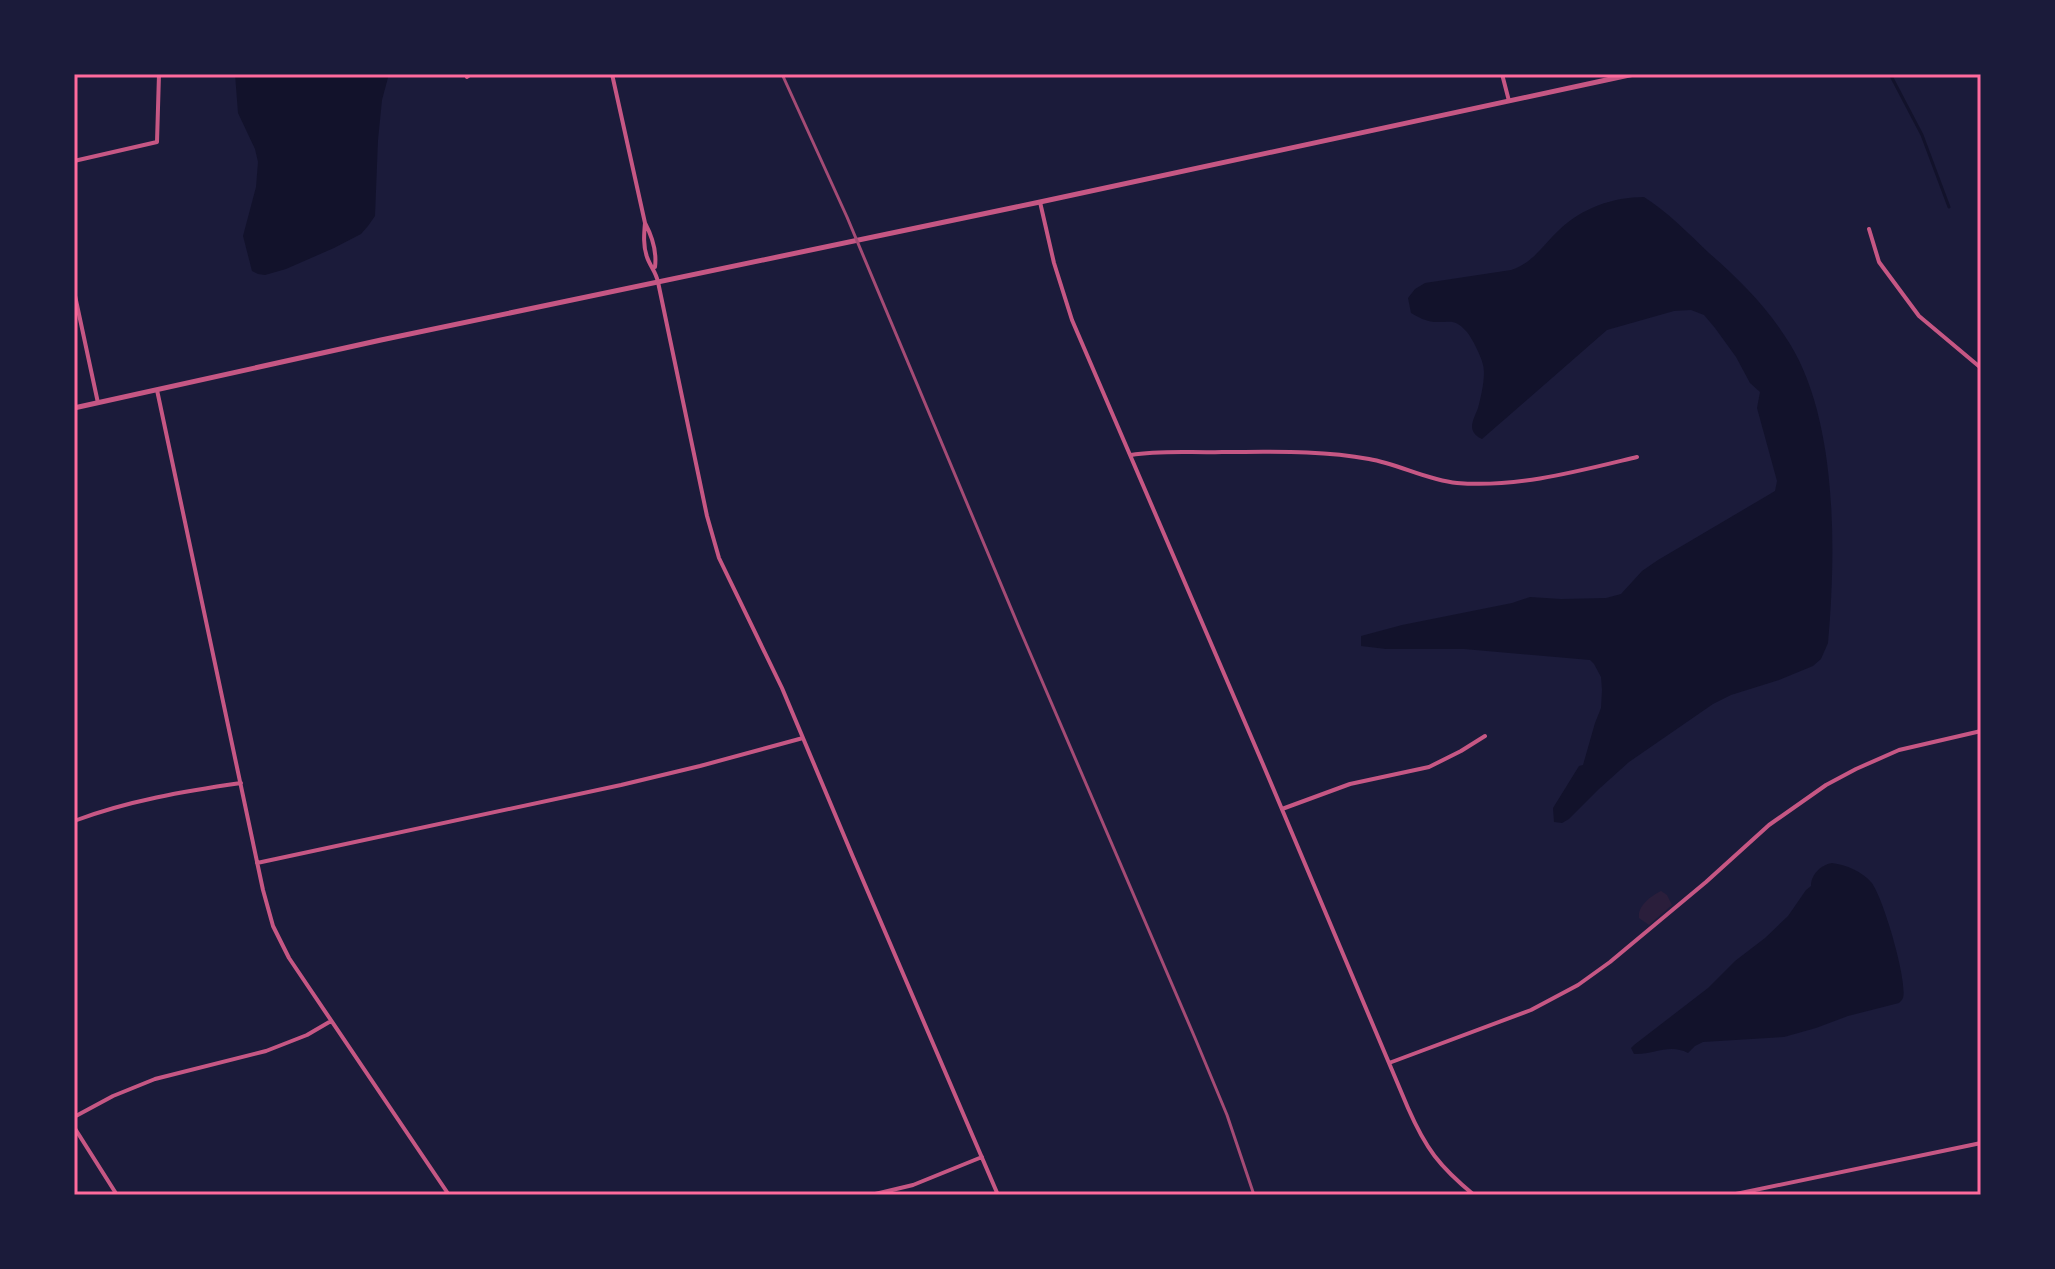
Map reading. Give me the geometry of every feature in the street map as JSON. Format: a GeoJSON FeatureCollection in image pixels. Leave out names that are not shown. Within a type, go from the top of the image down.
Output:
{"type":"FeatureCollection","features":[{"type":"Feature","properties":{"kind":"street"},"geometry":{"type":"LineString","coordinates":[[74,161],[157,142],[159,74]]}},
{"type":"Feature","properties":{"kind":"street"},"geometry":{"type":"LineString","coordinates":[[612,74],[645,223],[652,237],[655,270],[714,545],[723,569],[767,654],[998,1195]]}},
{"type":"Feature","properties":{"kind":"street"},"geometry":{"type":"LineString","coordinates":[[1502,74],[1509,101]]}},
{"type":"Feature","properties":{"kind":"street"},"geometry":{"type":"LineString","coordinates":[[74,408],[366,343],[1634,74]]}},
{"type":"Feature","properties":{"kind":"street"},"geometry":{"type":"LineString","coordinates":[[1040,202],[1057,275],[1072,320],[1389,1063],[1425,1145],[1443,1167],[1474,1195]]}},
{"type":"Feature","properties":{"kind":"street"},"geometry":{"type":"LineString","coordinates":[[645,223],[647,258],[655,270]]}},
{"type":"Feature","properties":{"kind":"street"},"geometry":{"type":"LineString","coordinates":[[1869,229],[1879,262],[1919,316],[1981,368]]}},
{"type":"Feature","properties":{"kind":"street"},"geometry":{"type":"LineString","coordinates":[[74,291],[98,403]]}},
{"type":"Feature","properties":{"kind":"street"},"geometry":{"type":"LineString","coordinates":[[157,390],[269,916],[279,941],[449,1195]]}},
{"type":"Feature","properties":{"kind":"street"},"geometry":{"type":"LineString","coordinates":[[1131,455],[1173,452],[1341,454],[1391,464],[1441,481],[1473,484],[1528,480],[1637,457]]}},
{"type":"Feature","properties":{"kind":"street"},"geometry":{"type":"LineString","coordinates":[[1389,1063],[1531,1010],[1578,985],[1706,882],[1769,825],[1826,785],[1899,750],[1981,731]]}},
{"type":"Feature","properties":{"kind":"street"},"geometry":{"type":"LineString","coordinates":[[1282,809],[1350,784],[1429,767],[1485,736]]}},
{"type":"Feature","properties":{"kind":"street"},"geometry":{"type":"LineString","coordinates":[[257,863],[660,776],[803,738]]}},
{"type":"Feature","properties":{"kind":"street"},"geometry":{"type":"LineString","coordinates":[[74,821],[156,799],[241,783]]}},
{"type":"Feature","properties":{"kind":"street"},"geometry":{"type":"LineString","coordinates":[[74,1117],[113,1096],[155,1079],[266,1051],[307,1035],[331,1021]]}},
{"type":"Feature","properties":{"kind":"street"},"geometry":{"type":"LineString","coordinates":[[74,1127],[117,1195]]}},
{"type":"Feature","properties":{"kind":"street"},"geometry":{"type":"LineString","coordinates":[[1731,1195],[1981,1143]]}},
{"type":"Feature","properties":{"kind":"street"},"geometry":{"type":"LineString","coordinates":[[871,1195],[913,1185],[982,1157]]}},
{"type":"Feature","properties":{"kind":"shaded area"},"geometry":{"type":"Polygon","coordinates":[[[235,74],[389,74],[382,100],[378,140],[375,216],[361,234],[286,269],[265,275],[252,271],[243,236],[256,187],[258,162],[238,113],[235,74]]]}},
{"type":"Feature","properties":{"kind":"shaded area"},"geometry":{"type":"Polygon","coordinates":[[[1644,197],[1678,224],[1753,295],[1790,344],[1806,376],[1817,411],[1830,489],[1832,570],[1828,643],[1821,659],[1813,666],[1713,704],[1629,762],[1569,819],[1562,823],[1554,822],[1553,808],[1579,766],[1583,765],[1601,708],[1601,677],[1590,660],[1464,649],[1386,649],[1361,646],[1361,636],[1530,597],[1606,598],[1621,594],[1642,571],[1658,560],[1775,491],[1777,481],[1757,408],[1760,392],[1750,383],[1736,357],[1704,315],[1691,310],[1674,311],[1607,330],[1482,439],[1472,429],[1484,375],[1474,344],[1463,327],[1455,323],[1422,319],[1411,313],[1408,298],[1425,283],[1519,267],[1568,222],[1588,210],[1621,199],[1644,197]]]}},
{"type":"Feature","properties":{"kind":"shaded area"},"geometry":{"type":"Polygon","coordinates":[[[1832,863],[1858,872],[1876,890],[1888,921],[1902,975],[1904,989],[1899,1003],[1784,1037],[1703,1042],[1688,1053],[1668,1049],[1634,1054],[1631,1048],[1634,1045],[1708,988],[1788,916],[1811,886],[1817,871],[1832,863]]]}},
{"type":"Feature","properties":{"kind":"shaded area"},"geometry":{"type":"Polygon","coordinates":[[[1661,891],[1672,905],[1649,925],[1639,918],[1640,909],[1661,891]]]}},
{"type":"Feature","properties":{"kind":"waterway"},"geometry":{"type":"LineString","coordinates":[[1890,74],[1922,135],[1949,207]]}},
{"type":"Feature","properties":{"kind":"railway"},"geometry":{"type":"LineString","coordinates":[[782,74],[847,217],[1195,1038],[1227,1115],[1254,1195]]}}]}
